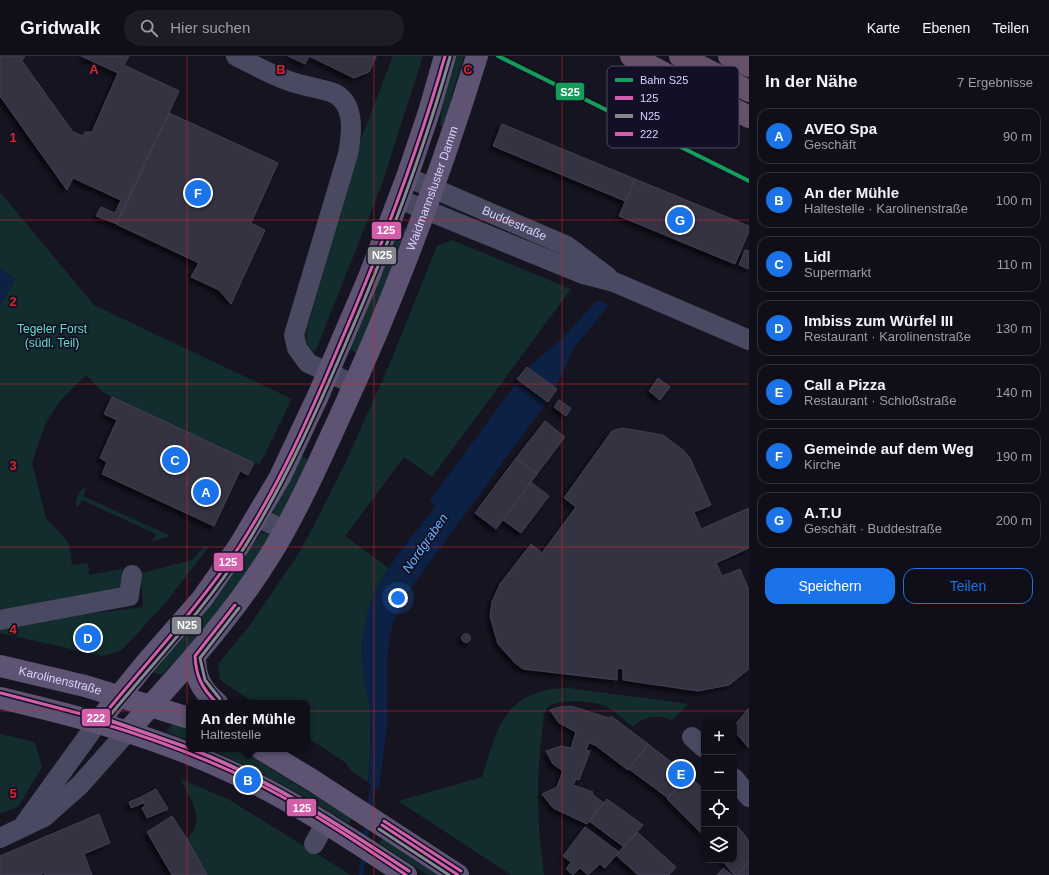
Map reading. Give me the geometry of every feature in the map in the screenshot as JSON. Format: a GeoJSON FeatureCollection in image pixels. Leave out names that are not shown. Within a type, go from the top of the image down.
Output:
{"type":"FeatureCollection","features":[{"type":"Feature","properties":{"kind":"highway"},"geometry":{"type":"LineString","coordinates":[[631,56],[650,66]]}},
{"type":"Feature","properties":{"kind":"highway"},"geometry":{"type":"LineString","coordinates":[[680,56],[700,66]]}},
{"type":"Feature","properties":{"kind":"highway"},"geometry":{"type":"LineString","coordinates":[[729,56],[749,66]]}},
{"type":"Feature","properties":{"kind":"highway"},"geometry":{"type":"LineString","coordinates":[[739,86],[749,91]]}},
{"type":"Feature","properties":{"kind":"highway"},"geometry":{"type":"LineString","coordinates":[[739,112],[749,117]]}},
{"type":"Feature","properties":{"kind":"main road"},"geometry":{"type":"LineString","coordinates":[[98,722],[146,663],[202,599],[258,517],[280,477],[328,373],[369,277],[407,177],[429,112],[444,56]]}},
{"type":"Feature","properties":{"kind":"main road","name":"Waidmannsluster Damm"},"geometry":{"type":"LineString","coordinates":[[128,731],[215,633],[242,597],[285,531],[301,502],[355,384],[395,291],[434,189],[477,56]]}},
{"type":"Feature","properties":{"kind":"main road"},"geometry":{"type":"LineString","coordinates":[[195,656],[196,676],[201,688],[214,700]]}},
{"type":"Feature","properties":{"kind":"main road","name":"Karolinenstraße"},"geometry":{"type":"LineString","coordinates":[[0,666],[85,686],[186,717]]}},
{"type":"Feature","properties":{"kind":"main road"},"geometry":{"type":"LineString","coordinates":[[0,698],[98,722],[128,731],[226,769],[326,822],[406,875]]}},
{"type":"Feature","properties":{"kind":"main road"},"geometry":{"type":"LineString","coordinates":[[268,752],[458,875]]}},
{"type":"Feature","properties":{"kind":"street"},"geometry":{"type":"LineString","coordinates":[[236,56],[291,82],[332,92],[343,100],[350,115],[352,134],[348,154],[294,335],[297,348],[308,363],[355,384]]}},
{"type":"Feature","properties":{"kind":"street","name":"Buddestraße"},"geometry":{"type":"LineString","coordinates":[[407,177],[567,246],[614,282]]}},
{"type":"Feature","properties":{"kind":"street","name":"Buddestraße"},"geometry":{"type":"LineString","coordinates":[[399,199],[582,274],[614,282],[749,340]]}},
{"type":"Feature","properties":{"kind":"street"},"geometry":{"type":"LineString","coordinates":[[258,517],[285,531]]}},
{"type":"Feature","properties":{"kind":"street"},"geometry":{"type":"LineString","coordinates":[[0,620],[129,596],[132,575]]}},
{"type":"Feature","properties":{"kind":"street"},"geometry":{"type":"LineString","coordinates":[[20,829],[98,722]]}},
{"type":"Feature","properties":{"kind":"street"},"geometry":{"type":"LineString","coordinates":[[0,838],[44,817],[80,785],[128,731]]}},
{"type":"Feature","properties":{"kind":"street"},"geometry":{"type":"LineString","coordinates":[[64,768],[80,785]]}},
{"type":"Feature","properties":{"kind":"street"},"geometry":{"type":"LineString","coordinates":[[737,782],[749,797]]}},
{"type":"Feature","properties":{"kind":"street"},"geometry":{"type":"LineString","coordinates":[[314,844],[326,822]]}},
{"type":"Feature","properties":{"kind":"green space"},"geometry":{"type":"Polygon","coordinates":[[[393,56],[423,56],[381,187],[316,350],[313,352],[307,343],[306,333],[361,139],[393,56]]]}},
{"type":"Feature","properties":{"kind":"green space"},"geometry":{"type":"Polygon","coordinates":[[[453,56],[464,56],[452,94],[446,127],[440,125],[444,93],[453,56]]]}},
{"type":"Feature","properties":{"kind":"green space","name":"Tegeler Forst (südl. Teil)"},"geometry":{"type":"Polygon","coordinates":[[[0,192],[94,305],[292,399],[260,464],[254,463],[112,397],[101,391],[86,375],[61,400],[46,422],[32,463],[46,518],[69,543],[72,565],[88,563],[89,575],[122,569],[121,591],[0,610],[0,306],[15,279],[0,268],[0,192]]]}},
{"type":"Feature","properties":{"kind":"green space"},"geometry":{"type":"Polygon","coordinates":[[[398,226],[409,230],[359,354],[348,349],[398,226]]]}},
{"type":"Feature","properties":{"kind":"green space"},"geometry":{"type":"Polygon","coordinates":[[[452,240],[571,289],[432,477],[404,457],[345,536],[390,569],[375,592],[362,645],[364,677],[370,711],[368,782],[351,771],[346,763],[310,739],[310,700],[250,700],[220,680],[218,664],[250,625],[297,556],[312,529],[349,455],[393,356],[437,246],[452,240]]]}},
{"type":"Feature","properties":{"kind":"green space"},"geometry":{"type":"Polygon","coordinates":[[[300,455],[307,459],[305,466],[281,517],[276,516],[274,514],[274,508],[300,455]]]}},
{"type":"Feature","properties":{"kind":"green space"},"geometry":{"type":"Polygon","coordinates":[[[84,488],[86,489],[83,496],[171,536],[151,542],[156,534],[82,500],[78,507],[76,506],[77,496],[84,488]]]}},
{"type":"Feature","properties":{"kind":"green space"},"geometry":{"type":"Polygon","coordinates":[[[262,532],[269,535],[270,538],[220,610],[191,644],[161,675],[152,672],[211,604],[262,532]]]}},
{"type":"Feature","properties":{"kind":"green space"},"geometry":{"type":"Polygon","coordinates":[[[205,545],[208,548],[167,601],[125,647],[118,652],[102,656],[0,633],[0,626],[6,624],[143,607],[141,573],[192,560],[205,545]]]}},
{"type":"Feature","properties":{"kind":"green space"},"geometry":{"type":"Polygon","coordinates":[[[568,688],[689,704],[672,720],[661,717],[651,717],[641,720],[633,727],[611,709],[603,705],[574,701],[558,703],[547,708],[543,722],[538,786],[540,839],[544,875],[511,875],[398,801],[482,777],[493,742],[500,727],[507,714],[517,703],[530,695],[547,690],[568,688]]]}},
{"type":"Feature","properties":{"kind":"green space"},"geometry":{"type":"Polygon","coordinates":[[[174,722],[186,725],[186,740],[166,732],[174,722]]]}},
{"type":"Feature","properties":{"kind":"green space"},"geometry":{"type":"Polygon","coordinates":[[[0,734],[35,742],[42,767],[18,807],[0,814],[0,734]]]}},
{"type":"Feature","properties":{"kind":"green space"},"geometry":{"type":"Polygon","coordinates":[[[216,752],[244,752],[351,818],[350,824],[316,803],[246,766],[216,752]]]}},
{"type":"Feature","properties":{"kind":"green space"},"geometry":{"type":"Polygon","coordinates":[[[180,779],[228,799],[351,875],[207,875],[187,839],[193,832],[196,824],[196,817],[195,809],[180,779]]]}},
{"type":"Feature","properties":{"kind":"green space"},"geometry":{"type":"Polygon","coordinates":[[[382,839],[437,875],[428,875],[379,843],[382,839]]]}},
{"type":"Feature","properties":{"kind":"water"},"geometry":{"type":"Polygon","coordinates":[[[0,268],[15,279],[0,306],[0,268]]]}},
{"type":"Feature","properties":{"kind":"water"},"geometry":{"type":"Polygon","coordinates":[[[597,300],[609,305],[574,348],[552,395],[405,596],[393,624],[389,642],[387,660],[387,726],[379,790],[368,782],[371,721],[364,679],[363,662],[364,627],[373,597],[387,570],[434,508],[434,504],[430,500],[528,367],[564,337],[597,300]]]}},
{"type":"Feature","properties":{"kind":"building"},"geometry":{"type":"Polygon","coordinates":[[[0,56],[25,56],[22,61],[73,132],[83,136],[85,132],[92,132],[118,73],[81,56],[129,56],[124,65],[179,91],[117,224],[96,216],[101,207],[115,213],[121,200],[73,178],[67,190],[0,96],[0,56]]]}},
{"type":"Feature","properties":{"kind":"building"},"geometry":{"type":"Polygon","coordinates":[[[288,56],[309,56],[305,64],[288,56]]]}},
{"type":"Feature","properties":{"kind":"building"},"geometry":{"type":"Polygon","coordinates":[[[309,56],[376,57],[369,72],[354,78],[309,56]]]}},
{"type":"Feature","properties":{"kind":"building"},"geometry":{"type":"Polygon","coordinates":[[[169,113],[278,163],[251,223],[265,230],[231,304],[219,290],[191,277],[199,263],[116,224],[169,113]]]}},
{"type":"Feature","properties":{"kind":"building"},"geometry":{"type":"Polygon","coordinates":[[[502,124],[635,179],[625,201],[493,146],[502,124]]]}},
{"type":"Feature","properties":{"kind":"building"},"geometry":{"type":"Polygon","coordinates":[[[635,179],[749,226],[749,231],[735,264],[619,216],[635,179]]]}},
{"type":"Feature","properties":{"kind":"building"},"geometry":{"type":"Polygon","coordinates":[[[745,250],[749,251],[749,269],[739,265],[745,250]]]}},
{"type":"Feature","properties":{"kind":"building"},"geometry":{"type":"Polygon","coordinates":[[[527,367],[557,389],[548,402],[517,379],[527,367]]]}},
{"type":"Feature","properties":{"kind":"building"},"geometry":{"type":"Polygon","coordinates":[[[658,378],[670,387],[660,400],[649,391],[658,378]]]}},
{"type":"Feature","properties":{"kind":"building"},"geometry":{"type":"Polygon","coordinates":[[[112,397],[254,463],[248,475],[240,471],[214,526],[102,474],[107,462],[100,458],[117,420],[104,414],[112,397]]]}},
{"type":"Feature","properties":{"kind":"building"},"geometry":{"type":"Polygon","coordinates":[[[559,400],[571,408],[566,416],[554,407],[559,400]]]}},
{"type":"Feature","properties":{"kind":"building"},"geometry":{"type":"Polygon","coordinates":[[[545,421],[565,437],[537,474],[516,458],[545,421]]]}},
{"type":"Feature","properties":{"kind":"building"},"geometry":{"type":"Polygon","coordinates":[[[622,428],[663,435],[683,450],[690,458],[711,505],[694,512],[701,529],[749,508],[749,548],[716,563],[722,576],[740,569],[749,590],[749,669],[729,685],[698,691],[623,680],[623,669],[617,668],[617,680],[523,669],[515,663],[498,644],[490,616],[492,602],[500,584],[531,544],[542,553],[576,507],[564,498],[612,431],[622,428]]]}},
{"type":"Feature","properties":{"kind":"building"},"geometry":{"type":"Polygon","coordinates":[[[516,458],[537,474],[496,529],[475,513],[516,458]]]}},
{"type":"Feature","properties":{"kind":"building"},"geometry":{"type":"Polygon","coordinates":[[[531,482],[549,496],[521,533],[503,520],[531,482]]]}},
{"type":"Feature","properties":{"kind":"building"},"geometry":{"type":"Polygon","coordinates":[[[81,630],[98,634],[95,646],[79,642],[81,630]]]}},
{"type":"Feature","properties":{"kind":"building"},"geometry":{"type":"Polygon","coordinates":[[[466,633],[471,638],[466,643],[461,638],[466,633]]]}},
{"type":"Feature","properties":{"kind":"building"},"geometry":{"type":"Polygon","coordinates":[[[571,706],[609,718],[611,716],[648,744],[628,770],[595,745],[589,743],[586,750],[590,751],[579,780],[576,779],[573,785],[593,792],[592,794],[604,803],[587,824],[553,808],[542,794],[557,787],[563,771],[553,764],[546,751],[561,746],[571,748],[576,732],[559,723],[550,710],[559,707],[571,706]]]}},
{"type":"Feature","properties":{"kind":"building"},"geometry":{"type":"Polygon","coordinates":[[[749,708],[749,748],[737,734],[737,722],[749,708]]]}},
{"type":"Feature","properties":{"kind":"building"},"geometry":{"type":"Polygon","coordinates":[[[648,744],[688,775],[668,798],[629,769],[648,744]]]}},
{"type":"Feature","properties":{"kind":"building"},"geometry":{"type":"Polygon","coordinates":[[[688,775],[701,787],[701,833],[667,799],[688,775]]]}},
{"type":"Feature","properties":{"kind":"building"},"geometry":{"type":"Polygon","coordinates":[[[156,789],[168,809],[147,818],[142,808],[145,806],[141,797],[156,789]]]}},
{"type":"Feature","properties":{"kind":"building"},"geometry":{"type":"Polygon","coordinates":[[[141,797],[143,803],[131,808],[129,802],[141,797]]]}},
{"type":"Feature","properties":{"kind":"building"},"geometry":{"type":"Polygon","coordinates":[[[607,799],[643,825],[624,847],[589,821],[607,799]]]}},
{"type":"Feature","properties":{"kind":"building"},"geometry":{"type":"Polygon","coordinates":[[[99,814],[110,843],[84,854],[92,875],[45,875],[44,873],[40,875],[0,875],[0,856],[99,814]]]}},
{"type":"Feature","properties":{"kind":"building"},"geometry":{"type":"Polygon","coordinates":[[[172,816],[207,875],[172,875],[147,832],[172,816]]]}},
{"type":"Feature","properties":{"kind":"building"},"geometry":{"type":"Polygon","coordinates":[[[737,826],[749,841],[749,861],[738,875],[734,875],[724,863],[737,863],[737,826]]]}},
{"type":"Feature","properties":{"kind":"building"},"geometry":{"type":"Polygon","coordinates":[[[585,827],[619,852],[605,868],[600,864],[588,875],[580,868],[573,875],[566,869],[571,862],[563,856],[585,827]]]}},
{"type":"Feature","properties":{"kind":"building"},"geometry":{"type":"Polygon","coordinates":[[[637,832],[676,867],[669,875],[638,875],[616,855],[637,832]]]}},
{"type":"Feature","properties":{"kind":"building"},"geometry":{"type":"Polygon","coordinates":[[[749,861],[749,875],[738,875],[749,861]]]}},
{"type":"Feature","properties":{"kind":"building"},"geometry":{"type":"Polygon","coordinates":[[[723,868],[732,875],[717,875],[723,868]]]}},
{"type":"Feature","properties":{"kind":"waterway","name":"Nordgraben"},"geometry":{"type":"LineString","coordinates":[[369,812],[373,785]]}},
{"type":"Feature","properties":{"kind":"waterway","name":"Nordgraben"},"geometry":{"type":"LineString","coordinates":[[365,841],[368,823]]}},
{"type":"Feature","properties":{"kind":"waterway","name":"Nordgraben"},"geometry":{"type":"LineString","coordinates":[[361,875],[364,853]]}},
{"type":"Feature","properties":{"kind":"rail line","name":"S25"},"geometry":{"type":"LineString","coordinates":[[498,56],[607,110]]}},
{"type":"Feature","properties":{"kind":"rail line","name":"S25"},"geometry":{"type":"LineString","coordinates":[[683,148],[749,181]]}},
{"type":"Feature","properties":{"kind":"transit line","name":"125"},"geometry":{"type":"LineString","coordinates":[[406,875],[319,818],[264,787],[224,768],[182,751],[98,722],[223,570],[239,547],[268,499],[294,449],[317,398],[383,239],[410,166],[445,56]]}},
{"type":"Feature","properties":{"kind":"transit line","name":"N25"},"geometry":{"type":"LineString","coordinates":[[186,747],[107,719],[178,636],[229,571],[259,524],[286,474],[334,371],[389,239],[428,131],[450,57]]}},
{"type":"Feature","properties":{"kind":"transit line","name":"125"},"geometry":{"type":"LineString","coordinates":[[214,700],[207,693],[198,676],[195,656],[235,605]]}},
{"type":"Feature","properties":{"kind":"transit line","name":"N25"},"geometry":{"type":"LineString","coordinates":[[220,699],[205,680],[200,658],[239,608]]}},
{"type":"Feature","properties":{"kind":"transit line","name":"222"},"geometry":{"type":"LineString","coordinates":[[1,693],[116,723],[186,747]]}},
{"type":"Feature","properties":{"kind":"transit line","name":"222"},"geometry":{"type":"LineString","coordinates":[[198,752],[220,761],[303,804],[409,871]]}},
{"type":"Feature","properties":{"kind":"transit line","name":"N25"},"geometry":{"type":"LineString","coordinates":[[199,752],[249,774],[304,804],[409,871]]}},
{"type":"Feature","properties":{"kind":"transit line","name":"222"},"geometry":{"type":"LineString","coordinates":[[384,821],[461,871]]}},
{"type":"Feature","properties":{"kind":"transit line","name":"125"},"geometry":{"type":"LineString","coordinates":[[382,825],[458,875]]}},
{"type":"Feature","properties":{"kind":"transit line","name":"N25"},"geometry":{"type":"LineString","coordinates":[[379,829],[449,875]]}},
{"type":"Feature","properties":{"kind":"place","name":"Gemeinde auf dem Weg"},"geometry":{"type":"Point","coordinates":[198,193]}},
{"type":"Feature","properties":{"kind":"place","name":"A.T.U"},"geometry":{"type":"Point","coordinates":[680,220]}},
{"type":"Feature","properties":{"kind":"place","name":"Lidl"},"geometry":{"type":"Point","coordinates":[175,460]}},
{"type":"Feature","properties":{"kind":"place","name":"AVEO Spa"},"geometry":{"type":"Point","coordinates":[206,492]}},
{"type":"Feature","properties":{"kind":"place","name":"Imbiss zum Würfel III"},"geometry":{"type":"Point","coordinates":[88,638]}},
{"type":"Feature","properties":{"kind":"place","name":"Call a Pizza"},"geometry":{"type":"Point","coordinates":[681,774]}},
{"type":"Feature","properties":{"kind":"place","name":"An der Mühle"},"geometry":{"type":"Point","coordinates":[248,780]}}]}
